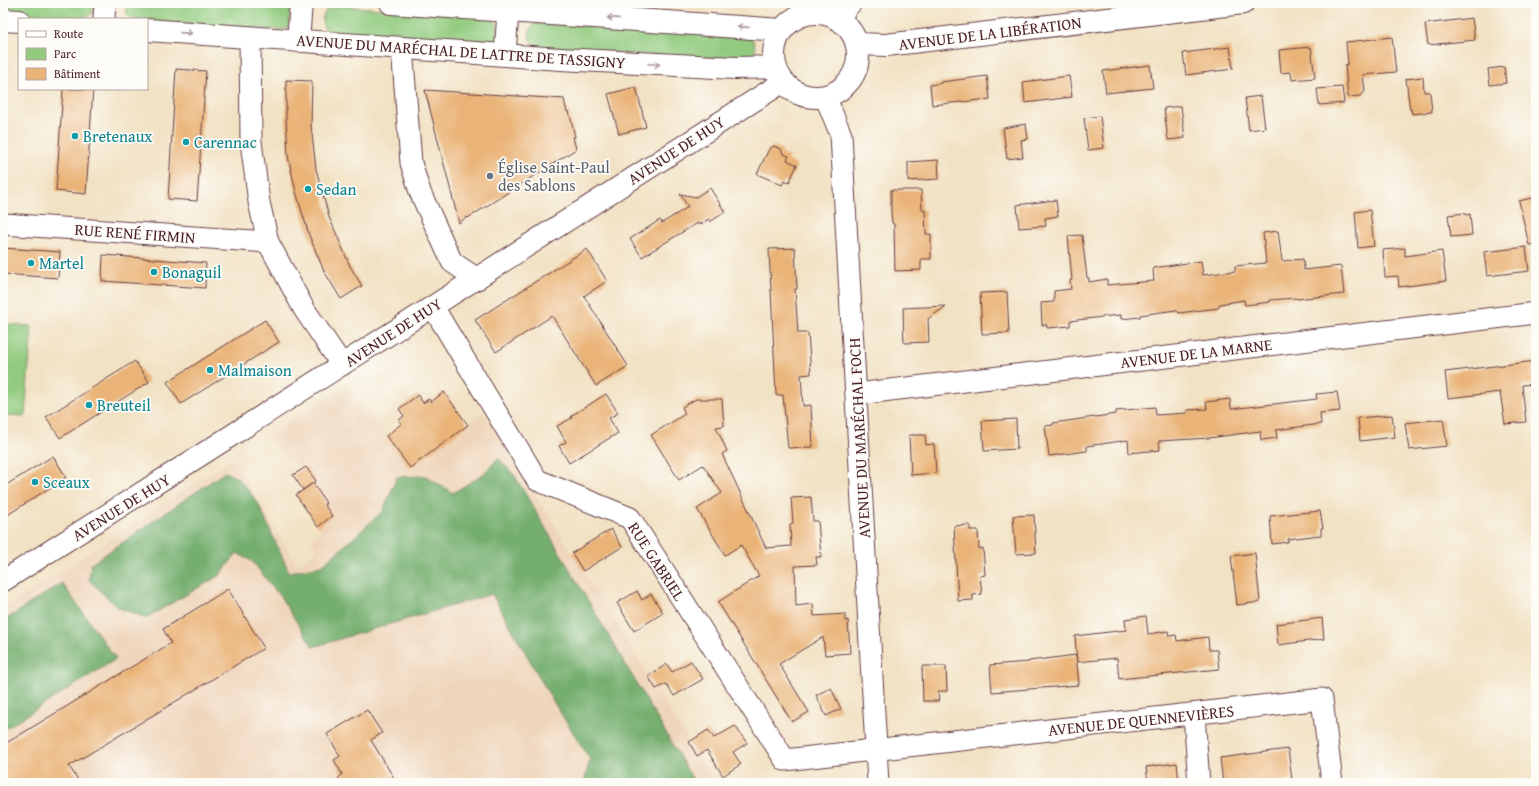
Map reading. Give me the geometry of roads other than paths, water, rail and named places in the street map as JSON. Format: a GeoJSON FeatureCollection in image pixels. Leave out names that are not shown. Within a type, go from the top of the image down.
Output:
{"type":"FeatureCollection","features":[{"type":"Feature","properties":{"kind":"street"},"geometry":{"type":"LineString","coordinates":[[104,18],[105,3]]}},
{"type":"Feature","properties":{"kind":"street"},"geometry":{"type":"LineString","coordinates":[[298,41],[302,3]]}},
{"type":"Feature","properties":{"kind":"street"},"geometry":{"type":"LineString","coordinates":[[391,3],[438,4],[508,11],[782,30]]}},
{"type":"Feature","properties":{"kind":"street","name":"AVENUE DE LA LIBÉRATION"},"geometry":{"type":"LineString","coordinates":[[856,44],[886,45],[1243,3]]}},
{"type":"Feature","properties":{"kind":"street"},"geometry":{"type":"LineString","coordinates":[[814,8],[826,14],[844,11],[856,44],[857,61],[852,77],[840,89],[825,96],[809,96],[795,91],[779,74],[774,47],[782,30],[793,19],[814,8]]}},
{"type":"Feature","properties":{"kind":"street"},"geometry":{"type":"LineString","coordinates":[[506,55],[508,11]]}},
{"type":"Feature","properties":{"kind":"street"},"geometry":{"type":"LineString","coordinates":[[3,20],[18,21]]}},
{"type":"Feature","properties":{"kind":"street","name":"AVENUE DU MARÉCHAL DE LATTRE DE TASSIGNY"},"geometry":{"type":"LineString","coordinates":[[148,30],[506,55],[735,68],[779,74]]}},
{"type":"Feature","properties":{"kind":"street"},"geometry":{"type":"LineString","coordinates":[[250,37],[251,142],[259,202],[268,242],[304,309],[342,365]]}},
{"type":"Feature","properties":{"kind":"street"},"geometry":{"type":"LineString","coordinates":[[402,48],[411,163],[420,192],[452,262],[477,278]]}},
{"type":"Feature","properties":{"kind":"street","name":"AVENUE DE HUY"},"geometry":{"type":"LineString","coordinates":[[3,581],[433,307],[779,74]]}},
{"type":"Feature","properties":{"kind":"street","name":"AVENUE DU MARÉCHAL FOCH"},"geometry":{"type":"LineString","coordinates":[[825,96],[841,135],[857,394],[878,783]]}},
{"type":"Feature","properties":{"kind":"street","name":"RUE RENÉ FIRMIN"},"geometry":{"type":"LineString","coordinates":[[3,224],[268,242]]}},
{"type":"Feature","properties":{"kind":"street","name":"RUE GABRIEL"},"geometry":{"type":"LineString","coordinates":[[433,307],[537,480],[630,518],[785,760],[877,750]]}},
{"type":"Feature","properties":{"kind":"street","name":"AVENUE DE LA MARNE"},"geometry":{"type":"LineString","coordinates":[[857,394],[1536,313]]}},
{"type":"Feature","properties":{"kind":"street","name":"AVENUE DE QUENNEVIÈRES"},"geometry":{"type":"LineString","coordinates":[[877,750],[1322,700],[1332,783]]}},
{"type":"Feature","properties":{"kind":"street"},"geometry":{"type":"LineString","coordinates":[[1194,715],[1199,783]]}},
{"type":"Feature","properties":{"kind":"place","name":"Bretenaux"},"geometry":{"type":"Point","coordinates":[75,136]}},
{"type":"Feature","properties":{"kind":"place","name":"Carennac"},"geometry":{"type":"Point","coordinates":[186,142]}},
{"type":"Feature","properties":{"kind":"place","name":"Église Saint-Paul des Sablons"},"geometry":{"type":"Point","coordinates":[490,176]}},
{"type":"Feature","properties":{"kind":"place","name":"Sedan"},"geometry":{"type":"Point","coordinates":[308,189]}},
{"type":"Feature","properties":{"kind":"place","name":"Martel"},"geometry":{"type":"Point","coordinates":[31,263]}},
{"type":"Feature","properties":{"kind":"place","name":"Bonaguil"},"geometry":{"type":"Point","coordinates":[154,272]}},
{"type":"Feature","properties":{"kind":"place","name":"Malmaison"},"geometry":{"type":"Point","coordinates":[210,370]}},
{"type":"Feature","properties":{"kind":"place","name":"Breuteil"},"geometry":{"type":"Point","coordinates":[89,405]}},
{"type":"Feature","properties":{"kind":"place","name":"Sceaux"},"geometry":{"type":"Point","coordinates":[35,482]}}]}
